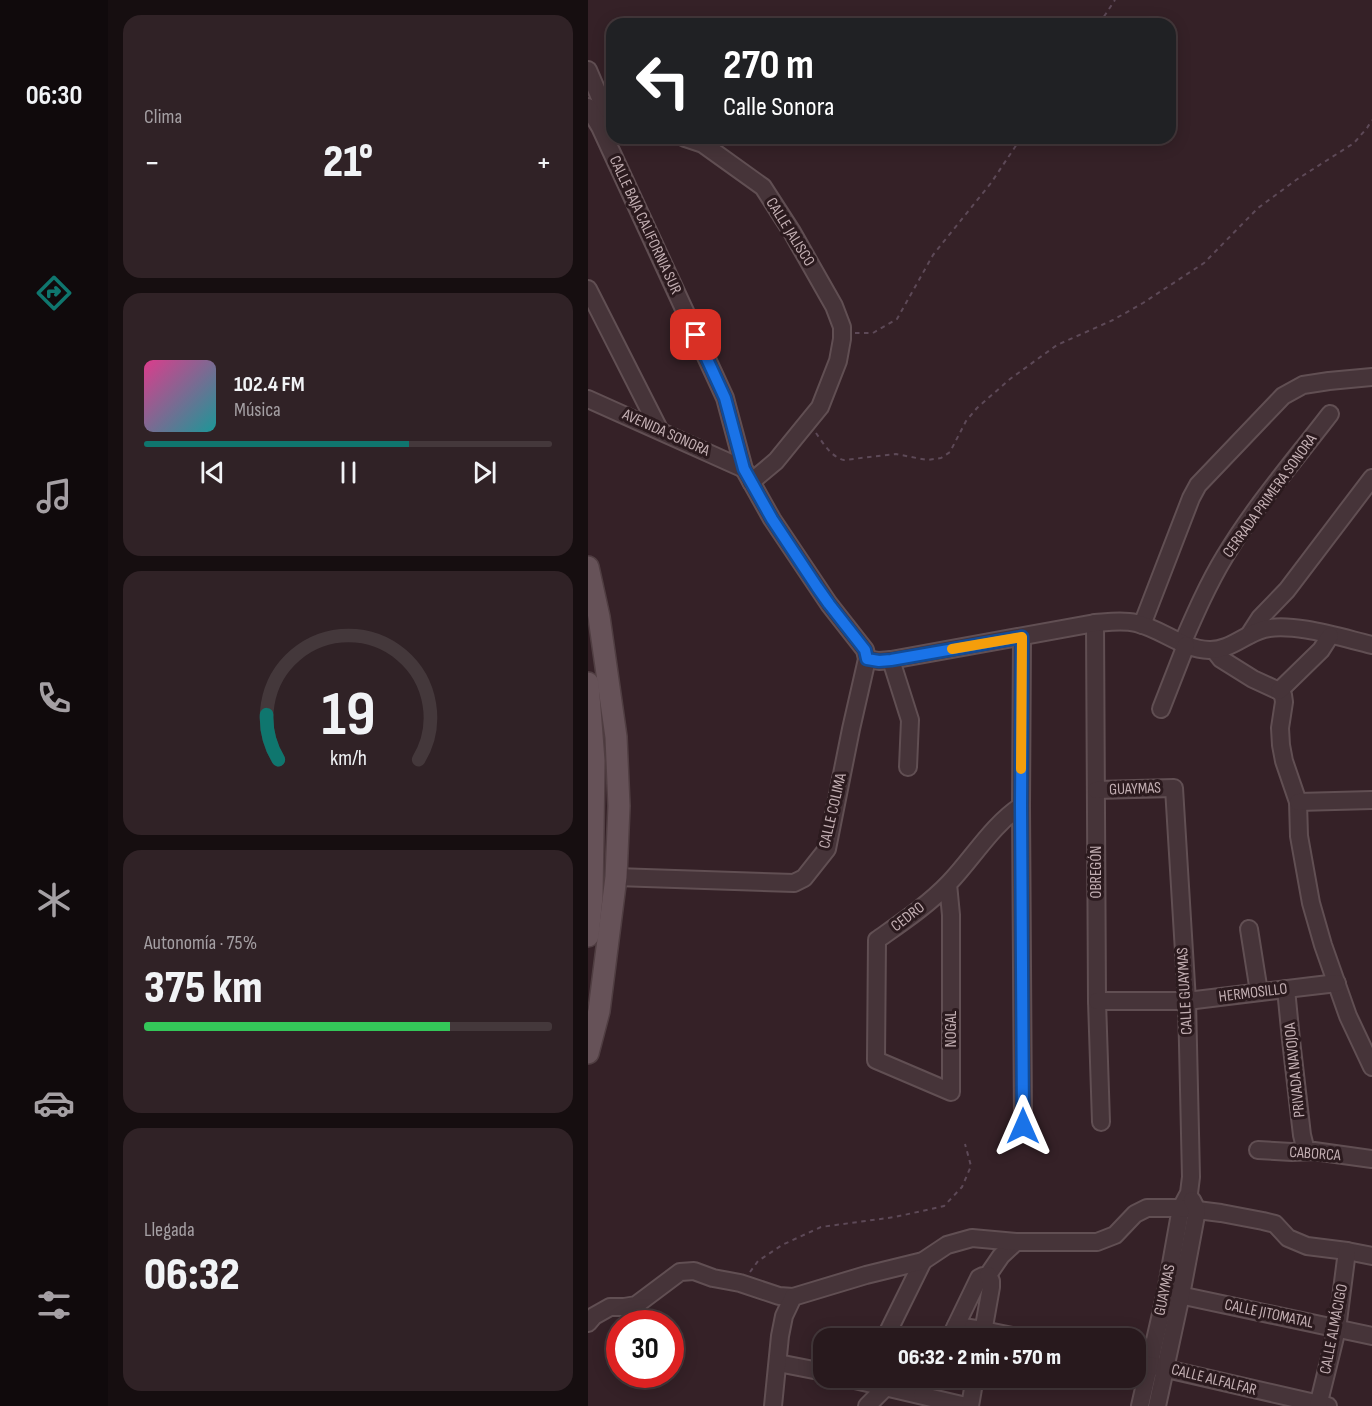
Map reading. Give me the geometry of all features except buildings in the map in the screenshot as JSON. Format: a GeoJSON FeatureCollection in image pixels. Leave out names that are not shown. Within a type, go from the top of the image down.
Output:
{"type":"FeatureCollection","features":[{"type":"Feature","properties":{"kind":"main road"},"geometry":{"type":"LineString","coordinates":[[588,567],[616,737],[619,807],[616,877],[599,1011],[588,1053]]}},
{"type":"Feature","properties":{"kind":"main road"},"geometry":{"type":"LineString","coordinates":[[588,683],[594,760],[591,820],[592,897],[588,936]]}},
{"type":"Feature","properties":{"kind":"street"},"geometry":{"type":"LineString","coordinates":[[588,70],[606,109]]}},
{"type":"Feature","properties":{"kind":"street","name":"CALLE BAJA CALIFORNIA SUR"},"geometry":{"type":"LineString","coordinates":[[588,107],[606,140]]}},
{"type":"Feature","properties":{"kind":"street","name":"CALLE BAJA CALIFORNIA SUR"},"geometry":{"type":"LineString","coordinates":[[608,144],[725,398],[748,475],[772,519],[829,604],[865,650],[867,659]]}},
{"type":"Feature","properties":{"kind":"street","name":"CALLE JALISCO"},"geometry":{"type":"LineString","coordinates":[[710,144],[763,187],[792,232],[834,306],[842,327]]}},
{"type":"Feature","properties":{"kind":"street"},"geometry":{"type":"LineString","coordinates":[[588,289],[659,429]]}},
{"type":"Feature","properties":{"kind":"street"},"geometry":{"type":"LineString","coordinates":[[748,475],[776,461],[820,407],[838,361],[842,327]]}},
{"type":"Feature","properties":{"kind":"street"},"geometry":{"type":"LineString","coordinates":[[1142,625],[1198,485],[1283,396],[1303,385],[1372,377]]}},
{"type":"Feature","properties":{"kind":"street","name":"AVENIDA SONORA"},"geometry":{"type":"LineString","coordinates":[[588,399],[659,429],[748,475]]}},
{"type":"Feature","properties":{"kind":"street","name":"CERRADA PRIMERA SONORA"},"geometry":{"type":"LineString","coordinates":[[1161,709],[1202,598],[1224,557],[1251,515],[1330,414]]}},
{"type":"Feature","properties":{"kind":"street"},"geometry":{"type":"LineString","coordinates":[[1249,635],[1260,618],[1287,590],[1372,478]]}},
{"type":"Feature","properties":{"kind":"street"},"geometry":{"type":"LineString","coordinates":[[867,659],[891,660],[1095,623],[1123,621],[1142,625],[1184,645],[1207,650],[1219,650],[1249,635],[1276,628],[1299,629],[1372,645]]}},
{"type":"Feature","properties":{"kind":"street","name":"OBREGÓN"},"geometry":{"type":"LineString","coordinates":[[1095,623],[1097,1001],[1101,1122]]}},
{"type":"Feature","properties":{"kind":"street"},"geometry":{"type":"LineString","coordinates":[[1281,693],[1321,650],[1330,636]]}},
{"type":"Feature","properties":{"kind":"street"},"geometry":{"type":"LineString","coordinates":[[1022,637],[1023,1126]]}},
{"type":"Feature","properties":{"kind":"street"},"geometry":{"type":"LineString","coordinates":[[1214,650],[1221,659],[1281,693],[1284,702],[1280,728],[1281,745],[1298,802],[1299,836],[1311,903],[1348,1016],[1372,1068]]}},
{"type":"Feature","properties":{"kind":"street","name":"CALLE COLIMA"},"geometry":{"type":"LineString","coordinates":[[616,877],[794,883],[804,878],[827,849],[867,659]]}},
{"type":"Feature","properties":{"kind":"street"},"geometry":{"type":"LineString","coordinates":[[891,660],[910,720],[908,767]]}},
{"type":"Feature","properties":{"kind":"street","name":"GUAYMAS"},"geometry":{"type":"LineString","coordinates":[[1096,790],[1174,788]]}},
{"type":"Feature","properties":{"kind":"street","name":"CALLE GUAYMAS"},"geometry":{"type":"LineString","coordinates":[[1174,788],[1187,1001],[1191,1177],[1189,1204]]}},
{"type":"Feature","properties":{"kind":"street"},"geometry":{"type":"LineString","coordinates":[[1298,802],[1372,800]]}},
{"type":"Feature","properties":{"kind":"street","name":"CEDRO"},"geometry":{"type":"LineString","coordinates":[[876,1060],[877,940],[918,910],[948,884],[1007,815],[1021,806]]}},
{"type":"Feature","properties":{"kind":"street","name":"NOGAL"},"geometry":{"type":"LineString","coordinates":[[876,1060],[951,1092],[951,915],[948,884]]}},
{"type":"Feature","properties":{"kind":"street"},"geometry":{"type":"LineString","coordinates":[[1249,929],[1259,992]]}},
{"type":"Feature","properties":{"kind":"street","name":"HERMOSILLO"},"geometry":{"type":"LineString","coordinates":[[1097,1001],[1187,1001],[1337,983]]}},
{"type":"Feature","properties":{"kind":"street","name":"PRIVADA NAVOJOA"},"geometry":{"type":"LineString","coordinates":[[1286,989],[1300,1123],[1306,1151]]}},
{"type":"Feature","properties":{"kind":"street","name":"CABORCA"},"geometry":{"type":"LineString","coordinates":[[1258,1150],[1314,1151],[1372,1159]]}},
{"type":"Feature","properties":{"kind":"street"},"geometry":{"type":"LineString","coordinates":[[588,1323],[594,1316],[610,1307],[636,1305],[680,1272],[694,1271],[779,1296],[793,1297],[923,1261],[947,1245],[972,1238],[1016,1242],[1097,1242],[1115,1234],[1135,1214],[1147,1208],[1189,1204],[1275,1224],[1288,1238],[1307,1246],[1372,1256]]}},
{"type":"Feature","properties":{"kind":"street","name":"GUAYMAS"},"geometry":{"type":"LineString","coordinates":[[1140,1406],[1150,1364],[1174,1294],[1189,1204]]}},
{"type":"Feature","properties":{"kind":"street"},"geometry":{"type":"LineString","coordinates":[[955,1328],[979,1278],[988,1275],[1001,1256],[1016,1242]]}},
{"type":"Feature","properties":{"kind":"street","name":"CALLE ALMÁCIGO"},"geometry":{"type":"LineString","coordinates":[[1321,1405],[1337,1329],[1347,1251]]}},
{"type":"Feature","properties":{"kind":"street"},"geometry":{"type":"LineString","coordinates":[[890,1328],[923,1261]]}},
{"type":"Feature","properties":{"kind":"street"},"geometry":{"type":"LineString","coordinates":[[983,1328],[991,1287],[988,1275]]}},
{"type":"Feature","properties":{"kind":"street","name":"CALLE JITOMATAL"},"geometry":{"type":"LineString","coordinates":[[1174,1294],[1372,1336]]}},
{"type":"Feature","properties":{"kind":"street"},"geometry":{"type":"LineString","coordinates":[[773,1406],[783,1316],[793,1297]]}},
{"type":"Feature","properties":{"kind":"street"},"geometry":{"type":"LineString","coordinates":[[778,1363],[813,1370]]}},
{"type":"Feature","properties":{"kind":"street","name":"GUAYMAS"},"geometry":{"type":"LineString","coordinates":[[1150,1364],[1157,1406]]}},
{"type":"Feature","properties":{"kind":"street","name":"CALLE ALFALFAR"},"geometry":{"type":"LineString","coordinates":[[1150,1364],[1321,1405]]}},
{"type":"Feature","properties":{"kind":"street"},"geometry":{"type":"LineString","coordinates":[[867,1406],[885,1388],[966,1406],[972,1388]]}},
{"type":"Feature","properties":{"kind":"street"},"geometry":{"type":"LineString","coordinates":[[922,1395],[926,1388]]}},
{"type":"Feature","properties":{"kind":"path"},"geometry":{"type":"LineString","coordinates":[[1103,18],[1115,0]]}},
{"type":"Feature","properties":{"kind":"path"},"geometry":{"type":"LineString","coordinates":[[807,421],[837,459],[896,454],[927,460],[941,458],[950,452],[966,421],[977,408],[1010,379],[1057,345],[1113,321],[1204,264],[1258,208],[1296,180],[1354,143],[1372,120]]}},
{"type":"Feature","properties":{"kind":"path"},"geometry":{"type":"LineString","coordinates":[[842,327],[855,333],[873,333],[897,319],[933,255],[991,183],[1018,144]]}},
{"type":"Feature","properties":{"kind":"path"},"geometry":{"type":"LineString","coordinates":[[741,1283],[758,1261],[782,1245],[821,1227],[895,1217],[944,1206],[962,1186],[971,1166],[965,1144]]}},
{"type":"Feature","properties":{"kind":"slow traffic"},"geometry":{"type":"LineString","coordinates":[[952,649],[1022,637],[1021,769]]}},
{"type":"Feature","properties":{"kind":"route"},"geometry":{"type":"LineString","coordinates":[[696,335],[725,398],[744,469],[772,519],[829,604],[865,650],[867,659],[891,660],[1022,637],[1023,1126]]}}]}
